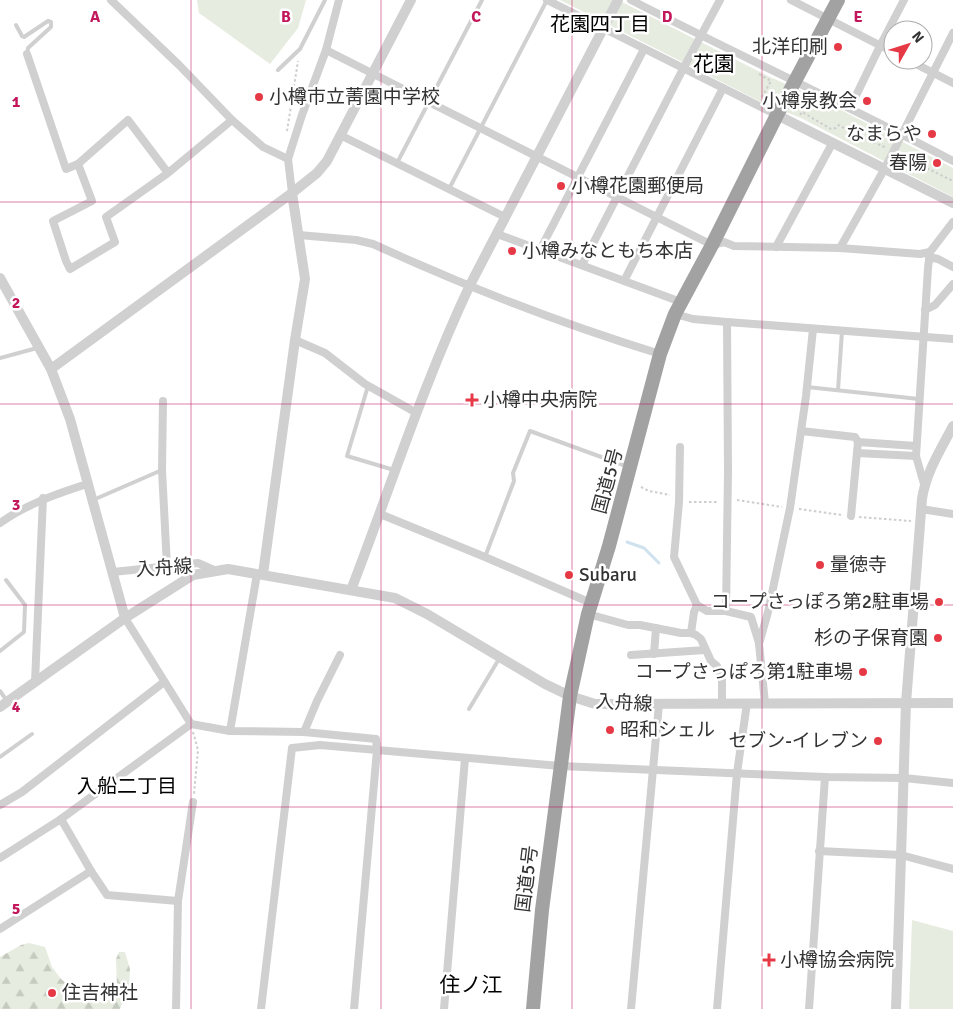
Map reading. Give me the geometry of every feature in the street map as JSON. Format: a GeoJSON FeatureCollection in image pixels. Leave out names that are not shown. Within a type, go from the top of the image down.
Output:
{"type":"FeatureCollection","features":[{"type":"Feature","properties":{"kind":"highway","name":"国道5号"},"geometry":{"type":"LineString","coordinates":[[533,1009],[542,910],[570,696],[590,608],[631,467],[660,354],[678,308],[838,0]]}},
{"type":"Feature","properties":{"kind":"street"},"geometry":{"type":"LineString","coordinates":[[111,0],[179,65],[232,120],[263,147],[288,159]]}},
{"type":"Feature","properties":{"kind":"street"},"geometry":{"type":"LineString","coordinates":[[230,731],[260,574],[294,340],[305,280],[288,159],[326,50],[339,0]]}},
{"type":"Feature","properties":{"kind":"street"},"geometry":{"type":"LineString","coordinates":[[51,369],[317,173],[327,161],[410,0]]}},
{"type":"Feature","properties":{"kind":"street"},"geometry":{"type":"LineString","coordinates":[[547,0],[953,203]]}},
{"type":"Feature","properties":{"kind":"street"},"geometry":{"type":"LineString","coordinates":[[351,590],[380,514],[415,412],[443,343],[469,287],[618,0]]}},
{"type":"Feature","properties":{"kind":"street"},"geometry":{"type":"LineString","coordinates":[[631,0],[953,161]]}},
{"type":"Feature","properties":{"kind":"street"},"geometry":{"type":"LineString","coordinates":[[582,265],[720,0]]}},
{"type":"Feature","properties":{"kind":"street"},"geometry":{"type":"LineString","coordinates":[[791,0],[883,47]]}},
{"type":"Feature","properties":{"kind":"street"},"geometry":{"type":"LineString","coordinates":[[850,108],[904,0]]}},
{"type":"Feature","properties":{"kind":"street"},"geometry":{"type":"LineString","coordinates":[[840,248],[894,152],[953,33]]}},
{"type":"Feature","properties":{"kind":"street"},"geometry":{"type":"LineString","coordinates":[[540,250],[644,49]]}},
{"type":"Feature","properties":{"kind":"street"},"geometry":{"type":"LineString","coordinates":[[326,50],[712,245],[724,242],[734,246],[840,248],[920,254],[930,255],[953,267]]}},
{"type":"Feature","properties":{"kind":"street"},"geometry":{"type":"LineString","coordinates":[[27,54],[66,169],[78,164],[128,120],[168,173]]}},
{"type":"Feature","properties":{"kind":"street"},"geometry":{"type":"LineString","coordinates":[[928,70],[953,83]]}},
{"type":"Feature","properties":{"kind":"street"},"geometry":{"type":"LineString","coordinates":[[624,281],[723,88]]}},
{"type":"Feature","properties":{"kind":"street"},"geometry":{"type":"LineString","coordinates":[[78,164],[92,201],[53,221],[70,269],[115,242],[106,217],[168,173],[232,120]]}},
{"type":"Feature","properties":{"kind":"street"},"geometry":{"type":"LineString","coordinates":[[340,135],[505,217]]}},
{"type":"Feature","properties":{"kind":"street"},"geometry":{"type":"LineString","coordinates":[[776,247],[833,142]]}},
{"type":"Feature","properties":{"kind":"street"},"geometry":{"type":"LineString","coordinates":[[924,484],[916,456],[916,446],[930,255],[953,222]]}},
{"type":"Feature","properties":{"kind":"street"},"geometry":{"type":"LineString","coordinates":[[497,234],[624,281],[678,308],[693,319],[953,339]]}},
{"type":"Feature","properties":{"kind":"street"},"geometry":{"type":"LineString","coordinates":[[298,235],[356,240],[373,244],[469,287],[599,336],[660,354]]}},
{"type":"Feature","properties":{"kind":"street"},"geometry":{"type":"LineString","coordinates":[[0,278],[51,369],[70,419],[125,618],[191,724]]}},
{"type":"Feature","properties":{"kind":"street"},"geometry":{"type":"LineString","coordinates":[[925,310],[936,305],[953,284]]}},
{"type":"Feature","properties":{"kind":"street"},"geometry":{"type":"LineString","coordinates":[[726,611],[727,322]]}},
{"type":"Feature","properties":{"kind":"street"},"geometry":{"type":"LineString","coordinates":[[759,644],[768,612],[790,508],[802,431],[814,329]]}},
{"type":"Feature","properties":{"kind":"street"},"geometry":{"type":"LineString","coordinates":[[294,340],[325,353],[368,386],[415,412]]}},
{"type":"Feature","properties":{"kind":"street"},"geometry":{"type":"LineString","coordinates":[[163,401],[162,470],[167,566]]}},
{"type":"Feature","properties":{"kind":"street"},"geometry":{"type":"LineString","coordinates":[[896,1009],[906,703],[921,509],[924,484],[953,426]]}},
{"type":"Feature","properties":{"kind":"street"},"geometry":{"type":"LineString","coordinates":[[802,431],[855,437],[858,442],[851,516]]}},
{"type":"Feature","properties":{"kind":"street"},"geometry":{"type":"LineString","coordinates":[[858,442],[916,446]]}},
{"type":"Feature","properties":{"kind":"street"},"geometry":{"type":"LineString","coordinates":[[680,448],[679,499],[674,557],[697,605],[707,611],[726,611],[751,617],[759,644],[765,703]]}},
{"type":"Feature","properties":{"kind":"street"},"geometry":{"type":"LineString","coordinates":[[857,454],[916,456]]}},
{"type":"Feature","properties":{"kind":"street"},"geometry":{"type":"LineString","coordinates":[[0,524],[16,512],[43,498],[88,484]]}},
{"type":"Feature","properties":{"kind":"street"},"geometry":{"type":"LineString","coordinates":[[35,682],[43,498]]}},
{"type":"Feature","properties":{"kind":"street"},"geometry":{"type":"LineString","coordinates":[[921,509],[953,514]]}},
{"type":"Feature","properties":{"kind":"street"},"geometry":{"type":"LineString","coordinates":[[380,514],[485,557],[628,625],[640,625],[681,633],[691,633],[701,639],[711,661],[717,666],[722,678],[722,704]]}},
{"type":"Feature","properties":{"kind":"street","name":"入舟線"},"geometry":{"type":"LineString","coordinates":[[113,572],[198,563],[214,570]]}},
{"type":"Feature","properties":{"kind":"street","name":"入舟線"},"geometry":{"type":"LineString","coordinates":[[4,704],[125,618],[193,576],[214,570],[228,569],[395,598],[427,614],[545,684],[570,696],[595,704],[953,703]]}},
{"type":"Feature","properties":{"kind":"street"},"geometry":{"type":"LineString","coordinates":[[691,633],[697,605]]}},
{"type":"Feature","properties":{"kind":"street"},"geometry":{"type":"LineString","coordinates":[[654,654],[656,628]]}},
{"type":"Feature","properties":{"kind":"street"},"geometry":{"type":"LineString","coordinates":[[631,655],[705,650]]}},
{"type":"Feature","properties":{"kind":"street"},"geometry":{"type":"LineString","coordinates":[[304,732],[340,655]]}},
{"type":"Feature","properties":{"kind":"street"},"geometry":{"type":"LineString","coordinates":[[0,805],[22,792],[164,682]]}},
{"type":"Feature","properties":{"kind":"street"},"geometry":{"type":"LineString","coordinates":[[717,1009],[736,773],[746,703]]}},
{"type":"Feature","properties":{"kind":"street"},"geometry":{"type":"LineString","coordinates":[[631,1009],[654,769],[658,704]]}},
{"type":"Feature","properties":{"kind":"street"},"geometry":{"type":"LineString","coordinates":[[0,858],[61,819],[191,724],[230,731],[304,732],[376,739],[378,750],[354,1009]]}},
{"type":"Feature","properties":{"kind":"street"},"geometry":{"type":"LineString","coordinates":[[261,1009],[292,748],[320,744],[560,766],[825,778],[904,778],[953,783]]}},
{"type":"Feature","properties":{"kind":"street"},"geometry":{"type":"LineString","coordinates":[[444,1009],[465,758]]}},
{"type":"Feature","properties":{"kind":"street"},"geometry":{"type":"LineString","coordinates":[[809,1009],[825,778]]}},
{"type":"Feature","properties":{"kind":"street"},"geometry":{"type":"LineString","coordinates":[[176,1009],[178,901],[193,802]]}},
{"type":"Feature","properties":{"kind":"street"},"geometry":{"type":"LineString","coordinates":[[61,819],[107,895],[178,901]]}},
{"type":"Feature","properties":{"kind":"street"},"geometry":{"type":"LineString","coordinates":[[819,851],[901,854],[953,869]]}},
{"type":"Feature","properties":{"kind":"street"},"geometry":{"type":"LineString","coordinates":[[0,929],[91,871]]}},
{"type":"Feature","properties":{"kind":"lane"},"geometry":{"type":"LineString","coordinates":[[278,70],[300,49],[325,0]]}},
{"type":"Feature","properties":{"kind":"lane"},"geometry":{"type":"LineString","coordinates":[[397,163],[482,0]]}},
{"type":"Feature","properties":{"kind":"lane"},"geometry":{"type":"LineString","coordinates":[[449,189],[547,0]]}},
{"type":"Feature","properties":{"kind":"lane"},"geometry":{"type":"LineString","coordinates":[[16,25],[24,37],[48,21],[51,22],[51,27],[28,48],[27,54]]}},
{"type":"Feature","properties":{"kind":"lane"},"geometry":{"type":"LineString","coordinates":[[838,390],[842,331]]}},
{"type":"Feature","properties":{"kind":"lane"},"geometry":{"type":"LineString","coordinates":[[0,358],[39,348]]}},
{"type":"Feature","properties":{"kind":"lane"},"geometry":{"type":"LineString","coordinates":[[368,386],[347,456],[395,470]]}},
{"type":"Feature","properties":{"kind":"lane"},"geometry":{"type":"LineString","coordinates":[[807,387],[919,400]]}},
{"type":"Feature","properties":{"kind":"lane"},"geometry":{"type":"LineString","coordinates":[[485,557],[514,481],[513,473],[530,431],[631,467]]}},
{"type":"Feature","properties":{"kind":"lane"},"geometry":{"type":"LineString","coordinates":[[92,501],[162,470]]}},
{"type":"Feature","properties":{"kind":"lane"},"geometry":{"type":"LineString","coordinates":[[0,651],[24,632],[25,605],[6,580]]}},
{"type":"Feature","properties":{"kind":"lane"},"geometry":{"type":"LineString","coordinates":[[469,709],[500,657]]}},
{"type":"Feature","properties":{"kind":"lane"},"geometry":{"type":"LineString","coordinates":[[0,691],[4,704]]}},
{"type":"Feature","properties":{"kind":"lane"},"geometry":{"type":"LineString","coordinates":[[0,757],[32,734]]}},
{"type":"Feature","properties":{"kind":"path"},"geometry":{"type":"LineString","coordinates":[[286,137],[300,49]]}},
{"type":"Feature","properties":{"kind":"path"},"geometry":{"type":"LineString","coordinates":[[755,72],[771,81],[757,106]]}},
{"type":"Feature","properties":{"kind":"path"},"geometry":{"type":"LineString","coordinates":[[794,123],[802,112],[832,129],[839,125],[953,181]]}},
{"type":"Feature","properties":{"kind":"path"},"geometry":{"type":"LineString","coordinates":[[641,487],[679,499],[727,500],[851,516],[920,522]]}},
{"type":"Feature","properties":{"kind":"path"},"geometry":{"type":"LineString","coordinates":[[191,724],[198,750],[193,802]]}},
{"type":"Feature","properties":{"kind":"green space"},"geometry":{"type":"Polygon","coordinates":[[[197,0],[306,0],[298,28],[270,64],[199,13],[197,0]]]}},
{"type":"Feature","properties":{"kind":"green space"},"geometry":{"type":"Polygon","coordinates":[[[560,0],[618,0],[770,77],[818,98],[953,168],[953,197],[801,118],[761,102],[560,0]]]}},
{"type":"Feature","properties":{"kind":"green space"},"geometry":{"type":"Polygon","coordinates":[[[912,920],[953,931],[953,1009],[909,1009],[912,920]]]}},
{"type":"Feature","properties":{"kind":"green space","name":"住吉神社"},"geometry":{"type":"Polygon","coordinates":[[[29,943],[45,947],[52,967],[61,979],[84,997],[99,1002],[109,1000],[117,987],[116,959],[119,952],[125,952],[130,969],[129,988],[120,1009],[0,1009],[0,957],[21,945],[29,943]]]}},
{"type":"Feature","properties":{"kind":"waterway"},"geometry":{"type":"LineString","coordinates":[[627,542],[644,548],[659,563]]}},
{"type":"Feature","properties":{"kind":"place","name":"北洋印刷"},"geometry":{"type":"Point","coordinates":[838,47]}},
{"type":"Feature","properties":{"kind":"place","name":"小樽市立菁園中学校"},"geometry":{"type":"Point","coordinates":[259,97]}},
{"type":"Feature","properties":{"kind":"place","name":"小樽泉教会"},"geometry":{"type":"Point","coordinates":[867,101]}},
{"type":"Feature","properties":{"kind":"place","name":"なまらや"},"geometry":{"type":"Point","coordinates":[932,134]}},
{"type":"Feature","properties":{"kind":"place","name":"春陽"},"geometry":{"type":"Point","coordinates":[937,163]}},
{"type":"Feature","properties":{"kind":"place","name":"小樽花園郵便局"},"geometry":{"type":"Point","coordinates":[561,186]}},
{"type":"Feature","properties":{"kind":"place","name":"小樽みなともち本店"},"geometry":{"type":"Point","coordinates":[512,251]}},
{"type":"Feature","properties":{"kind":"place","name":"小樽中央病院"},"geometry":{"type":"Point","coordinates":[472,400]}},
{"type":"Feature","properties":{"kind":"place","name":"量徳寺"},"geometry":{"type":"Point","coordinates":[820,565]}},
{"type":"Feature","properties":{"kind":"place","name":"Subaru"},"geometry":{"type":"Point","coordinates":[569,575]}},
{"type":"Feature","properties":{"kind":"place","name":"コープさっぽろ第2駐車場"},"geometry":{"type":"Point","coordinates":[939,602]}},
{"type":"Feature","properties":{"kind":"place","name":"杉の子保育園"},"geometry":{"type":"Point","coordinates":[938,638]}},
{"type":"Feature","properties":{"kind":"place","name":"コープさっぽろ第1駐車場"},"geometry":{"type":"Point","coordinates":[863,672]}},
{"type":"Feature","properties":{"kind":"place","name":"昭和シェル"},"geometry":{"type":"Point","coordinates":[610,730]}},
{"type":"Feature","properties":{"kind":"place","name":"セブン-イレブン"},"geometry":{"type":"Point","coordinates":[878,741]}},
{"type":"Feature","properties":{"kind":"place","name":"小樽協会病院"},"geometry":{"type":"Point","coordinates":[769,960]}},
{"type":"Feature","properties":{"kind":"place","name":"住吉神社"},"geometry":{"type":"Point","coordinates":[52,993]}},
{"type":"Feature","properties":{"kind":"district","name":"花園四丁目"},"geometry":{"type":"Point","coordinates":[600,24]}},
{"type":"Feature","properties":{"kind":"district","name":"花園"},"geometry":{"type":"Point","coordinates":[714,64]}},
{"type":"Feature","properties":{"kind":"district","name":"入船二丁目"},"geometry":{"type":"Point","coordinates":[127,786]}},
{"type":"Feature","properties":{"kind":"district","name":"住ノ江"},"geometry":{"type":"Point","coordinates":[471,985]}}]}
